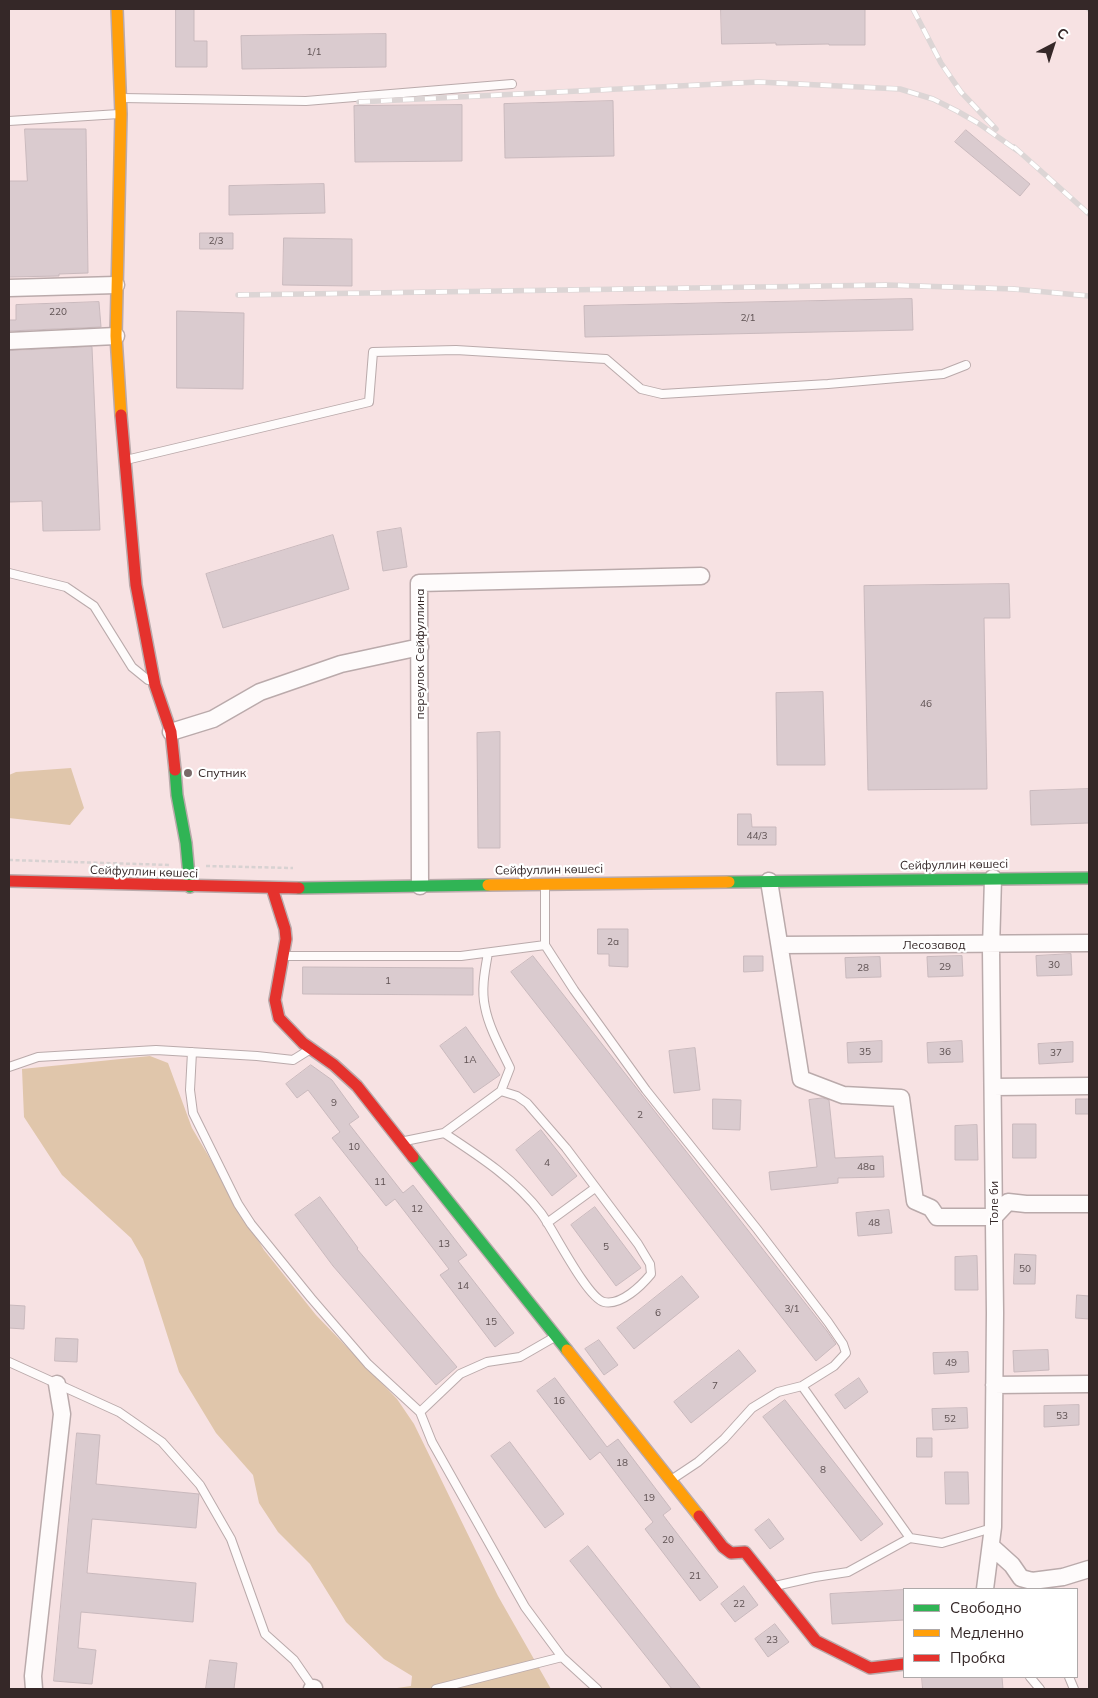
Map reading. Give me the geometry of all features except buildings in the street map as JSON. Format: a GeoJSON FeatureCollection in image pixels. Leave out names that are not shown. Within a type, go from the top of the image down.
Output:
{"type":"FeatureCollection","features":[{"type":"Feature","properties":{"kind":"street"},"geometry":{"type":"LineString","coordinates":[[117,9],[121,114],[116,336],[124,460],[136,586],[155,685],[171,732],[177,795],[186,843],[190,887]]}},
{"type":"Feature","properties":{"kind":"street"},"geometry":{"type":"LineString","coordinates":[[9,288],[116,285]]}},
{"type":"Feature","properties":{"kind":"street"},"geometry":{"type":"LineString","coordinates":[[9,341],[116,336]]}},
{"type":"Feature","properties":{"kind":"street","name":"переулок Сейфуллина"},"geometry":{"type":"LineString","coordinates":[[420,886],[419,583],[701,576]]}},
{"type":"Feature","properties":{"kind":"street"},"geometry":{"type":"LineString","coordinates":[[171,732],[213,720],[260,692],[341,664],[420,647]]}},
{"type":"Feature","properties":{"kind":"street","name":"Толе би"},"geometry":{"type":"LineString","coordinates":[[985,1588],[993,1527],[994,1217],[991,944],[993,878]]}},
{"type":"Feature","properties":{"kind":"street","name":"Сейфуллин көшесі"},"geometry":{"type":"LineString","coordinates":[[9,881],[272,888],[1089,878]]}},
{"type":"Feature","properties":{"kind":"street"},"geometry":{"type":"LineString","coordinates":[[769,881],[801,1079],[843,1096],[901,1098],[915,1200],[930,1208],[938,1217],[994,1217],[1008,1202],[1026,1204],[1089,1204]]}},
{"type":"Feature","properties":{"kind":"street"},"geometry":{"type":"LineString","coordinates":[[272,888],[285,929],[286,939],[275,1000],[279,1018],[311,1048],[334,1065],[357,1086],[723,1547],[731,1553],[745,1552],[816,1641],[870,1668],[903,1664]]}},
{"type":"Feature","properties":{"kind":"street","name":"Лесозавод"},"geometry":{"type":"LineString","coordinates":[[780,946],[1089,943]]}},
{"type":"Feature","properties":{"kind":"street"},"geometry":{"type":"LineString","coordinates":[[993,1087],[1089,1086]]}},
{"type":"Feature","properties":{"kind":"street"},"geometry":{"type":"LineString","coordinates":[[34,1689],[32,1676],[62,1414],[57,1384]]}},
{"type":"Feature","properties":{"kind":"street"},"geometry":{"type":"LineString","coordinates":[[994,1386],[1089,1384]]}},
{"type":"Feature","properties":{"kind":"street"},"geometry":{"type":"LineString","coordinates":[[990,1546],[1012,1565],[1022,1583],[1046,1580],[1089,1569]]}},
{"type":"Feature","properties":{"kind":"lane"},"geometry":{"type":"LineString","coordinates":[[121,98],[306,101],[512,84]]}},
{"type":"Feature","properties":{"kind":"lane"},"geometry":{"type":"LineString","coordinates":[[9,121],[121,114]]}},
{"type":"Feature","properties":{"kind":"lane"},"geometry":{"type":"LineString","coordinates":[[124,460],[369,402],[373,352],[456,350],[606,359],[641,389],[662,394],[828,384],[943,374],[966,365]]}},
{"type":"Feature","properties":{"kind":"lane"},"geometry":{"type":"LineString","coordinates":[[9,573],[66,587],[94,606],[132,667],[155,685]]}},
{"type":"Feature","properties":{"kind":"lane"},"geometry":{"type":"LineString","coordinates":[[545,884],[545,945],[574,990],[646,1090],[757,1229],[843,1344],[846,1353],[834,1366],[802,1386],[778,1392],[752,1408],[724,1439],[698,1462],[671,1480]]}},
{"type":"Feature","properties":{"kind":"lane"},"geometry":{"type":"LineString","coordinates":[[283,956],[461,956],[545,945]]}},
{"type":"Feature","properties":{"kind":"lane"},"geometry":{"type":"LineString","coordinates":[[400,1141],[444,1133],[501,1090],[510,1068],[484,1006],[484,980],[488,952]]}},
{"type":"Feature","properties":{"kind":"lane"},"geometry":{"type":"LineString","coordinates":[[9,1067],[38,1058],[156,1050],[293,1060],[311,1048]]}},
{"type":"Feature","properties":{"kind":"lane"},"geometry":{"type":"LineString","coordinates":[[192,1052],[190,1090],[194,1113],[238,1204],[251,1224],[368,1364],[420,1412],[432,1442],[525,1606],[562,1656],[596,1689]]}},
{"type":"Feature","properties":{"kind":"lane"},"geometry":{"type":"LineString","coordinates":[[444,1133],[485,1160],[526,1196],[542,1214],[588,1286],[602,1302],[612,1303],[642,1286],[651,1274],[650,1264],[638,1244],[566,1148],[527,1103],[517,1096],[501,1090]]}},
{"type":"Feature","properties":{"kind":"lane"},"geometry":{"type":"LineString","coordinates":[[547,1223],[595,1188]]}},
{"type":"Feature","properties":{"kind":"lane"},"geometry":{"type":"LineString","coordinates":[[420,1412],[460,1374],[487,1362],[520,1357],[555,1336]]}},
{"type":"Feature","properties":{"kind":"lane"},"geometry":{"type":"LineString","coordinates":[[9,1362],[119,1412],[162,1442],[200,1485],[231,1539],[265,1634],[294,1660],[313,1689]]}},
{"type":"Feature","properties":{"kind":"lane"},"geometry":{"type":"LineString","coordinates":[[802,1386],[910,1538]]}},
{"type":"Feature","properties":{"kind":"lane"},"geometry":{"type":"LineString","coordinates":[[773,1586],[848,1572],[910,1538],[942,1543],[993,1527]]}},
{"type":"Feature","properties":{"kind":"lane"},"geometry":{"type":"LineString","coordinates":[[436,1689],[562,1656]]}},
{"type":"Feature","properties":{"kind":"lane"},"geometry":{"type":"LineString","coordinates":[[1031,1678],[1040,1689]]}},
{"type":"Feature","properties":{"kind":"shaded area"},"geometry":{"type":"Polygon","coordinates":[[[71,768],[84,808],[70,825],[9,818],[9,775],[16,772],[71,768]]]}},
{"type":"Feature","properties":{"kind":"shaded area"},"geometry":{"type":"Polygon","coordinates":[[[150,1056],[168,1063],[192,1128],[264,1250],[316,1315],[397,1399],[414,1424],[498,1596],[551,1689],[390,1689],[411,1686],[412,1676],[384,1659],[346,1622],[310,1564],[278,1532],[259,1503],[253,1475],[216,1433],[179,1372],[143,1259],[131,1238],[62,1175],[24,1117],[22,1069],[150,1056]]]}},
{"type":"Feature","properties":{"kind":"railway"},"geometry":{"type":"LineString","coordinates":[[913,9],[941,63],[961,92],[996,129]]}},
{"type":"Feature","properties":{"kind":"railway"},"geometry":{"type":"LineString","coordinates":[[359,102],[758,82],[900,89],[933,99],[957,111],[1018,151]]}},
{"type":"Feature","properties":{"kind":"railway"},"geometry":{"type":"LineString","coordinates":[[1014,147],[1089,214]]}},
{"type":"Feature","properties":{"kind":"railway"},"geometry":{"type":"LineString","coordinates":[[238,295],[887,285],[1014,289],[1089,296]]}},
{"type":"Feature","properties":{"kind":"traffic: fast"},"geometry":{"type":"LineString","coordinates":[[175,770],[177,795],[186,843],[190,887]]}},
{"type":"Feature","properties":{"kind":"traffic: fast"},"geometry":{"type":"LineString","coordinates":[[729,882],[1089,878]]}},
{"type":"Feature","properties":{"kind":"traffic: fast"},"geometry":{"type":"LineString","coordinates":[[299,888],[488,885]]}},
{"type":"Feature","properties":{"kind":"traffic: fast"},"geometry":{"type":"LineString","coordinates":[[413,1157],[567,1350]]}},
{"type":"Feature","properties":{"kind":"traffic: slow"},"geometry":{"type":"LineString","coordinates":[[117,9],[121,114],[116,336],[121,415]]}},
{"type":"Feature","properties":{"kind":"traffic: slow"},"geometry":{"type":"LineString","coordinates":[[488,885],[729,882]]}},
{"type":"Feature","properties":{"kind":"traffic: slow"},"geometry":{"type":"LineString","coordinates":[[567,1350],[699,1516]]}},
{"type":"Feature","properties":{"kind":"traffic: jam"},"geometry":{"type":"LineString","coordinates":[[121,415],[136,585],[155,685],[171,732],[175,770]]}},
{"type":"Feature","properties":{"kind":"traffic: jam"},"geometry":{"type":"LineString","coordinates":[[9,881],[299,888]]}},
{"type":"Feature","properties":{"kind":"traffic: jam"},"geometry":{"type":"LineString","coordinates":[[272,888],[285,929],[286,939],[275,1000],[279,1018],[303,1043],[334,1065],[357,1086],[413,1157]]}},
{"type":"Feature","properties":{"kind":"traffic: jam"},"geometry":{"type":"LineString","coordinates":[[699,1516],[723,1547],[731,1553],[745,1552],[816,1641],[870,1668],[903,1664]]}},
{"type":"Feature","properties":{"kind":"place","name":"Спутник"},"geometry":{"type":"Point","coordinates":[188,773]}}]}
